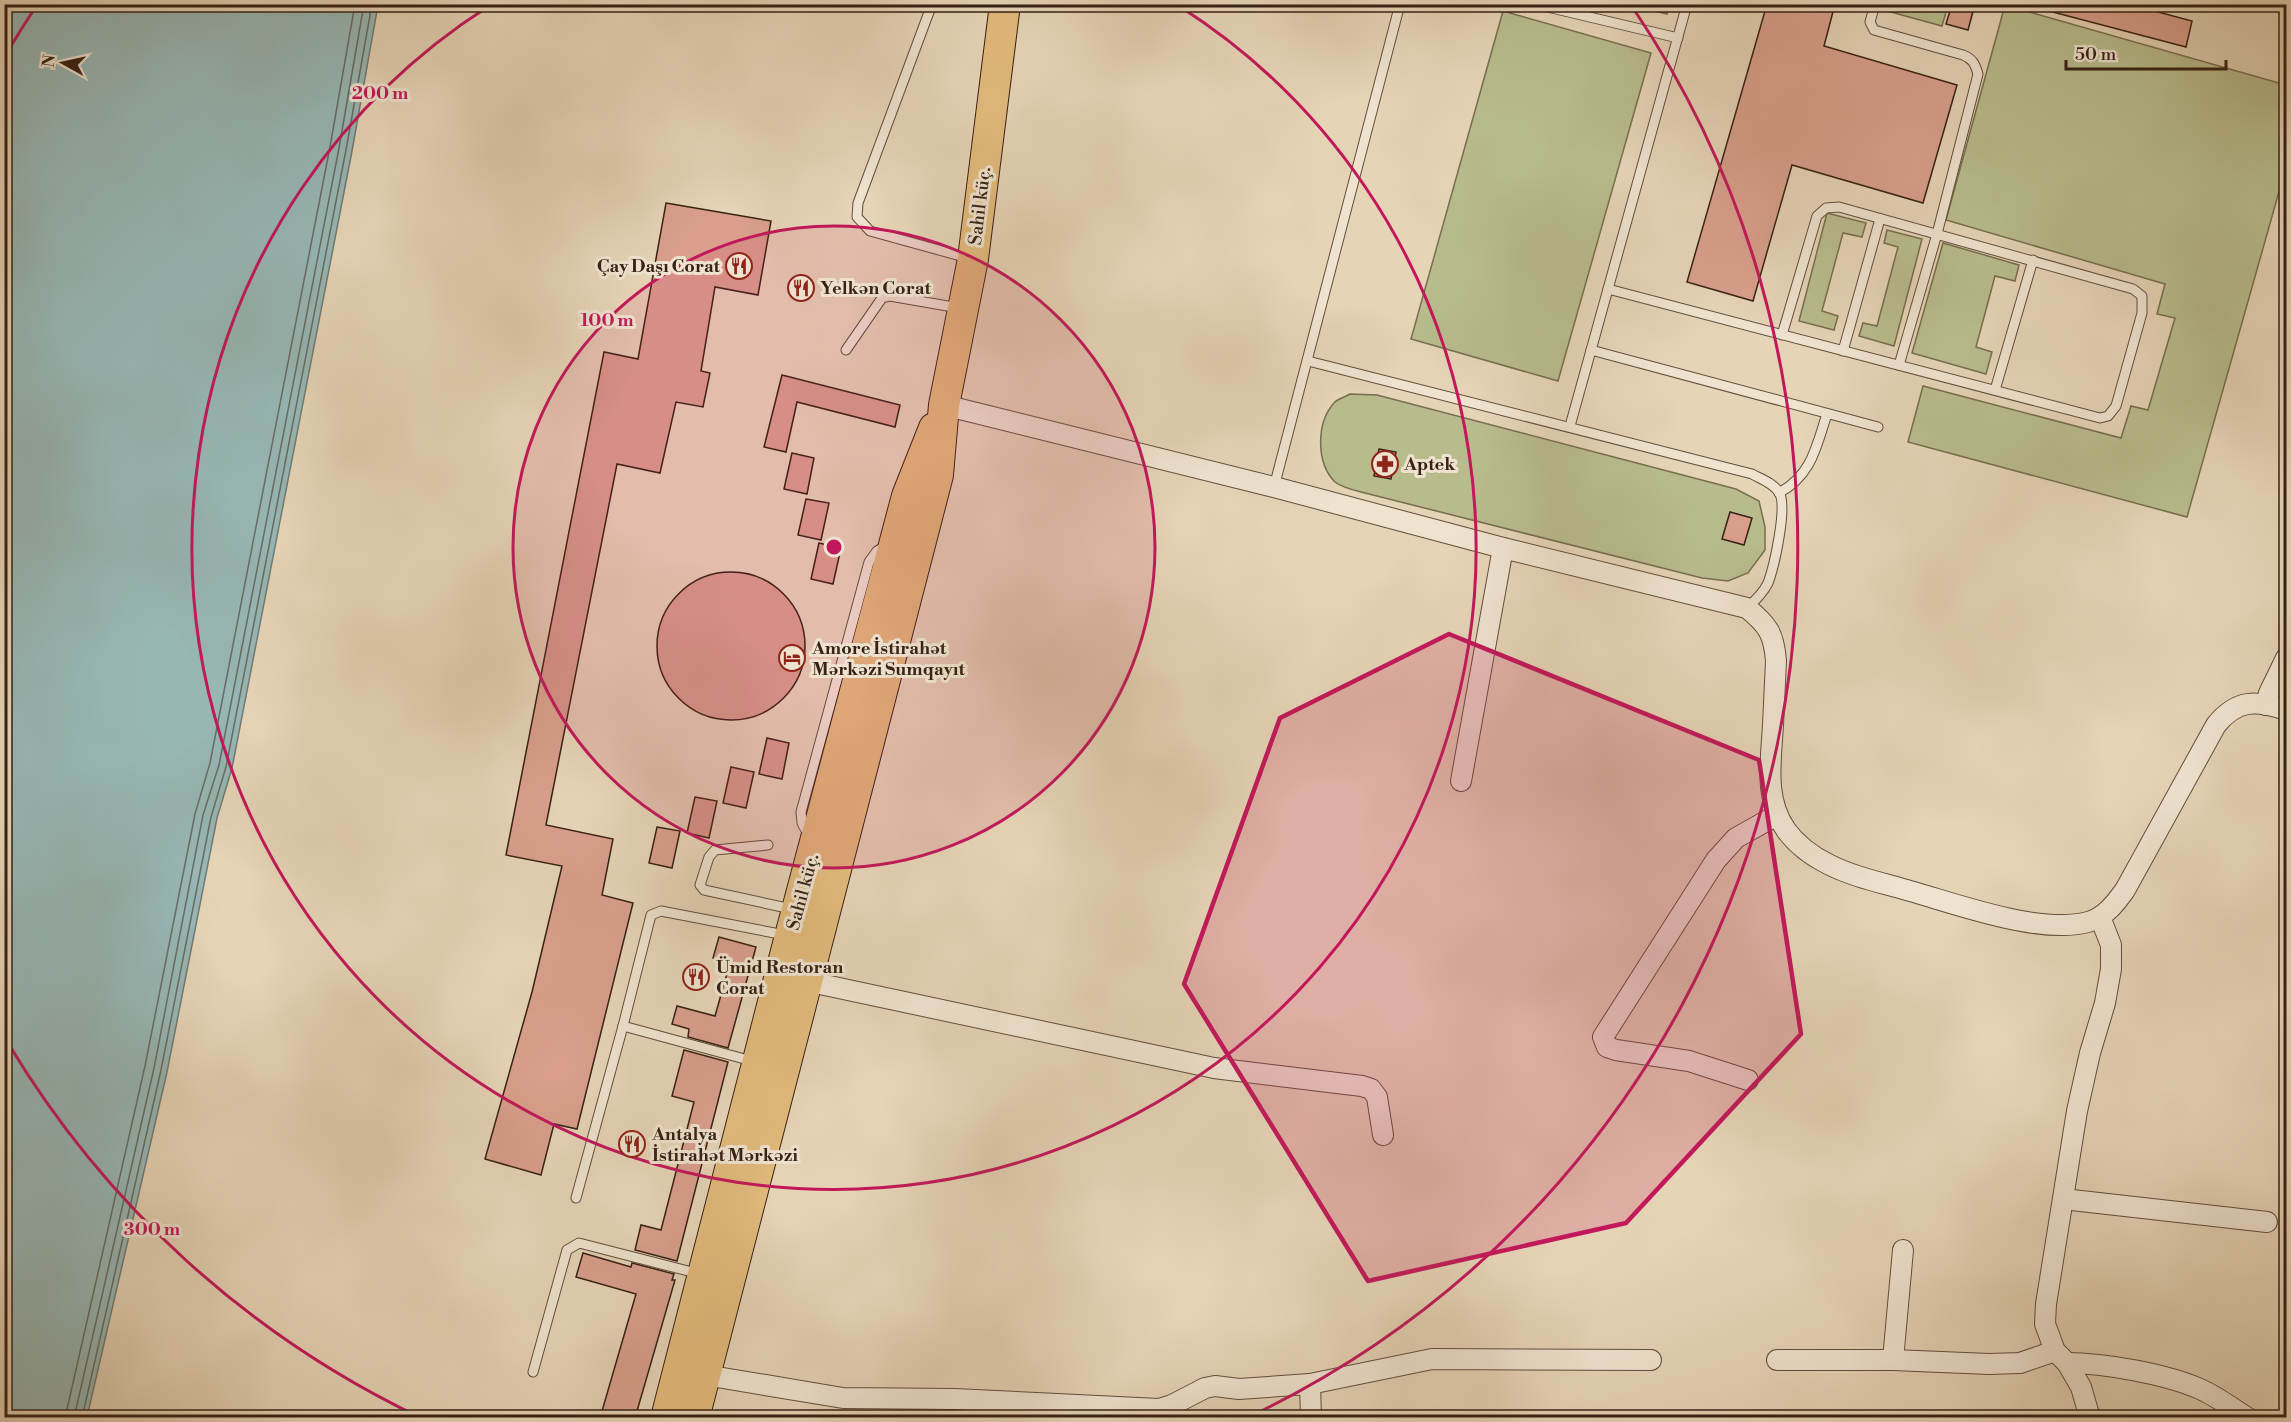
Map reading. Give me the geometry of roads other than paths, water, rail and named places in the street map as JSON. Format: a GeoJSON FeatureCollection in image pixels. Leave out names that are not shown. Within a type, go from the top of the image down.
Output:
{"type":"FeatureCollection","features":[{"type":"Feature","properties":{"kind":"main road","name":"Sahil küç."},"geometry":{"type":"LineString","coordinates":[[694,1418],[938,475],[944,405],[974,259],[1005,4]]}},
{"type":"Feature","properties":{"kind":"main road","name":"Sahil küç."},"geometry":{"type":"LineString","coordinates":[[666,1418],[896,538],[917,468],[944,405]]}},
{"type":"Feature","properties":{"kind":"street"},"geometry":{"type":"LineString","coordinates":[[944,405],[1747,608],[1771,633],[1775,645],[1771,795],[1777,815],[1786,831],[1808,853],[1848,873],[1983,912],[2021,920],[2069,924],[2087,922],[2100,917],[2114,905],[2125,890],[2216,725],[2227,712],[2251,702],[2286,710]]}},
{"type":"Feature","properties":{"kind":"street"},"geometry":{"type":"LineString","coordinates":[[1461,781],[1503,548]]}},
{"type":"Feature","properties":{"kind":"street"},"geometry":{"type":"LineString","coordinates":[[2266,705],[2272,685],[2286,658]]}},
{"type":"Feature","properties":{"kind":"street"},"geometry":{"type":"LineString","coordinates":[[1748,1080],[1689,1061],[1616,1050],[1607,1047],[1603,1037],[1716,860],[1736,838],[1777,815]]}},
{"type":"Feature","properties":{"kind":"street"},"geometry":{"type":"LineString","coordinates":[[2090,1418],[2081,1387],[2061,1357],[2045,1324],[2046,1304],[2077,1111],[2090,1053],[2105,1003],[2111,969],[2111,945],[2100,917]]}},
{"type":"Feature","properties":{"kind":"street"},"geometry":{"type":"LineString","coordinates":[[806,981],[1214,1068],[1362,1086],[1371,1089],[1377,1097],[1383,1135]]}},
{"type":"Feature","properties":{"kind":"street"},"geometry":{"type":"LineString","coordinates":[[2063,1199],[2267,1222]]}},
{"type":"Feature","properties":{"kind":"street"},"geometry":{"type":"LineString","coordinates":[[1893,1360],[1903,1250]]}},
{"type":"Feature","properties":{"kind":"street"},"geometry":{"type":"LineString","coordinates":[[1777,1360],[1893,1360],[1989,1364],[2020,1363],[2061,1357],[2172,1379],[2200,1389],[2248,1418]]}},
{"type":"Feature","properties":{"kind":"street"},"geometry":{"type":"LineString","coordinates":[[705,1375],[843,1398],[954,1399],[1159,1409],[1205,1388],[1215,1386],[1239,1389],[1310,1384],[1432,1359],[1652,1360]]}},
{"type":"Feature","properties":{"kind":"street"},"geometry":{"type":"LineString","coordinates":[[1310,1384],[1311,1418]]}},
{"type":"Feature","properties":{"kind":"lane"},"geometry":{"type":"LineString","coordinates":[[932,4],[858,204],[857,217],[870,231],[974,259]]}},
{"type":"Feature","properties":{"kind":"lane"},"geometry":{"type":"LineString","coordinates":[[1274,487],[1400,4]]}},
{"type":"Feature","properties":{"kind":"lane"},"geometry":{"type":"LineString","coordinates":[[1535,4],[1678,38]]}},
{"type":"Feature","properties":{"kind":"lane"},"geometry":{"type":"LineString","coordinates":[[1570,426],[1687,4]]}},
{"type":"Feature","properties":{"kind":"lane"},"geometry":{"type":"LineString","coordinates":[[1875,4],[1870,22],[1874,30],[1963,55],[1975,63],[1978,74],[1899,365]]}},
{"type":"Feature","properties":{"kind":"lane"},"geometry":{"type":"LineString","coordinates":[[1608,289],[2100,418],[2108,416],[2116,406],[2142,313],[2142,296],[2133,289],[2033,260],[1839,207],[1826,208],[1817,216],[1782,334]]}},
{"type":"Feature","properties":{"kind":"lane"},"geometry":{"type":"LineString","coordinates":[[1844,351],[1880,219]]}},
{"type":"Feature","properties":{"kind":"lane"},"geometry":{"type":"LineString","coordinates":[[1995,390],[2033,260]]}},
{"type":"Feature","properties":{"kind":"lane"},"geometry":{"type":"LineString","coordinates":[[846,350],[882,298],[890,296],[965,309]]}},
{"type":"Feature","properties":{"kind":"lane"},"geometry":{"type":"LineString","coordinates":[[1591,350],[1878,427]]}},
{"type":"Feature","properties":{"kind":"lane"},"geometry":{"type":"LineString","coordinates":[[1308,361],[1570,426],[1752,474],[1767,481],[1779,493],[1783,516],[1768,583],[1761,595],[1747,608]]}},
{"type":"Feature","properties":{"kind":"lane"},"geometry":{"type":"LineString","coordinates":[[1779,493],[1791,486],[1806,471],[1827,414]]}},
{"type":"Feature","properties":{"kind":"lane"},"geometry":{"type":"LineString","coordinates":[[768,845],[715,850],[709,857],[700,885],[704,890],[794,923]]}},
{"type":"Feature","properties":{"kind":"lane"},"geometry":{"type":"LineString","coordinates":[[576,1198],[651,915],[661,910],[794,923]]}},
{"type":"Feature","properties":{"kind":"lane"},"geometry":{"type":"LineString","coordinates":[[623,1026],[758,1062]]}},
{"type":"Feature","properties":{"kind":"lane"},"geometry":{"type":"LineString","coordinates":[[533,1372],[567,1250],[579,1243],[703,1274]]}},
{"type":"Feature","properties":{"kind":"water"},"geometry":{"type":"Polygon","coordinates":[[[5,4],[378,5],[352,151],[232,768],[217,818],[167,1072],[87,1417],[5,1417],[5,4]]]}},
{"type":"Feature","properties":{"kind":"place","name":"Çay Daşı Corat"},"geometry":{"type":"Point","coordinates":[739,266]}},
{"type":"Feature","properties":{"kind":"place","name":"Yelkən Corat"},"geometry":{"type":"Point","coordinates":[801,288]}},
{"type":"Feature","properties":{"kind":"place","name":"Aptek"},"geometry":{"type":"Point","coordinates":[1385,464]}},
{"type":"Feature","properties":{"kind":"place","name":"Amore İstirahət Mərkəzi Sumqayıt"},"geometry":{"type":"Point","coordinates":[792,658]}},
{"type":"Feature","properties":{"kind":"place","name":"Ümid Restoran Corat"},"geometry":{"type":"Point","coordinates":[696,977]}},
{"type":"Feature","properties":{"kind":"place","name":"Antalya İstirahət Mərkəzi"},"geometry":{"type":"Point","coordinates":[632,1144]}}]}
